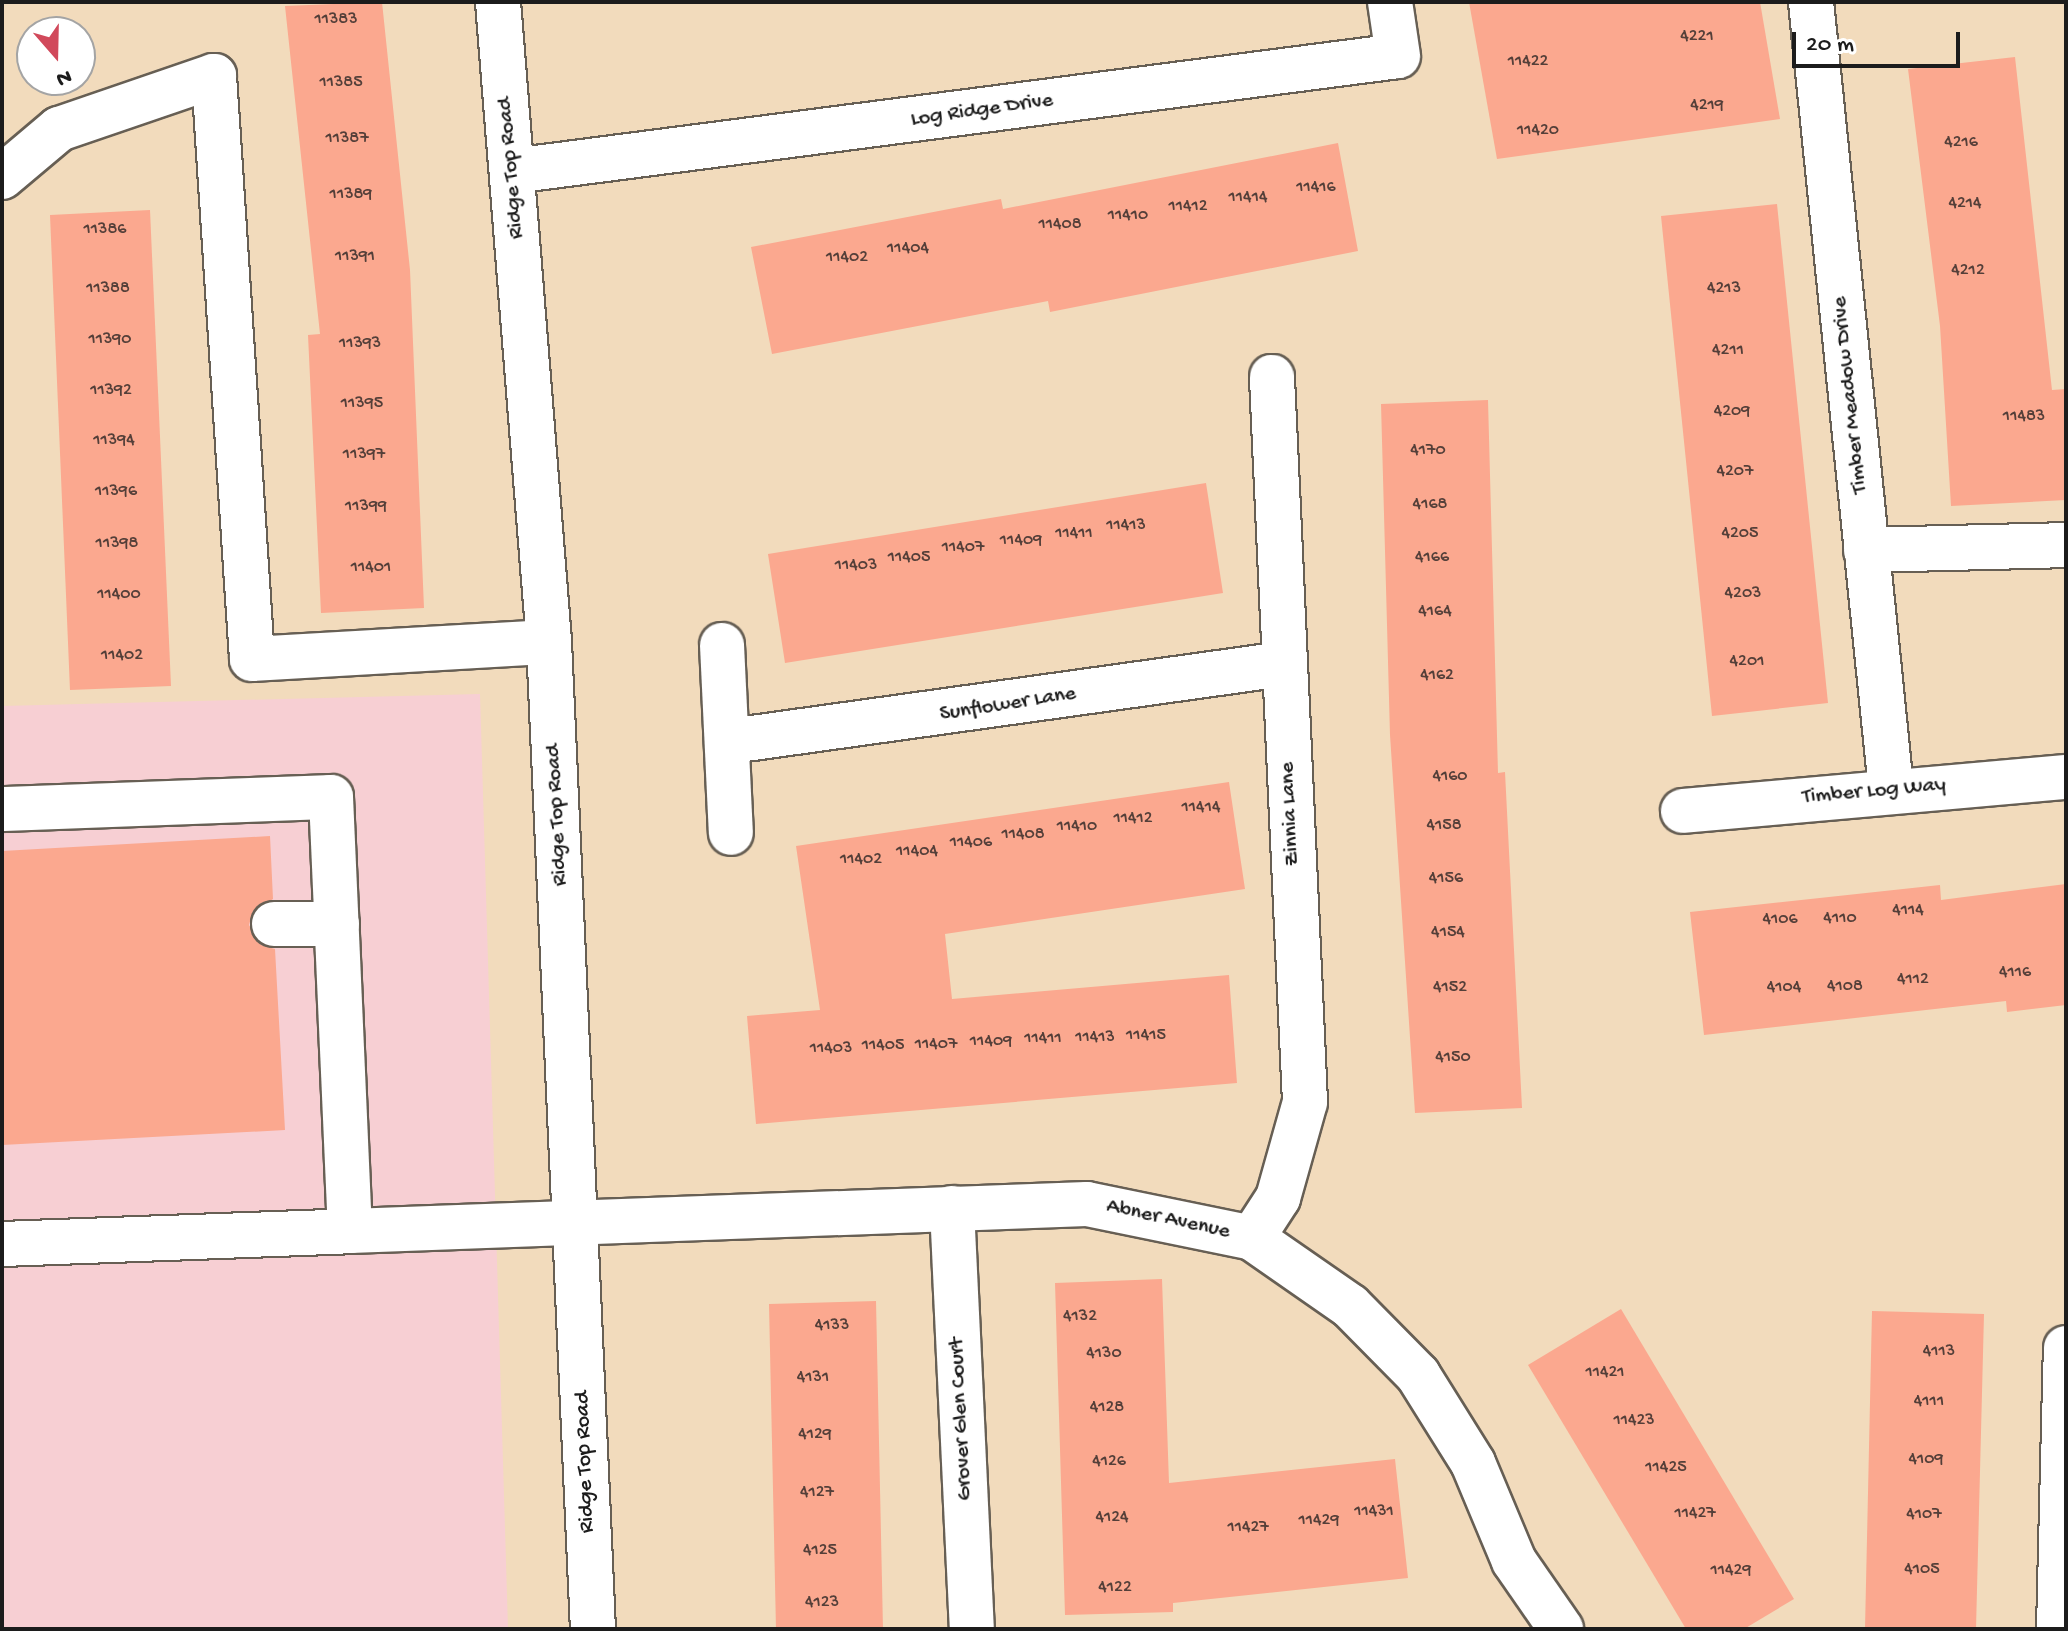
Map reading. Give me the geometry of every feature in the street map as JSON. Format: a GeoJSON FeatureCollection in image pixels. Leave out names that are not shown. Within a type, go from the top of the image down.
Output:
{"type":"FeatureCollection","features":[{"type":"Feature","properties":{"kind":"street","name":"Ridge Top Road"},"geometry":{"type":"LineString","coordinates":[[498,2],[549,642],[593,1629]]}},
{"type":"Feature","properties":{"kind":"street","name":"Log Ridge Drive"},"geometry":{"type":"LineString","coordinates":[[513,171],[1398,56],[1390,2]]}},
{"type":"Feature","properties":{"kind":"street","name":"Timber Meadow Drive"},"geometry":{"type":"LineString","coordinates":[[1811,2],[1891,788]]}},
{"type":"Feature","properties":{"kind":"street"},"geometry":{"type":"LineString","coordinates":[[2,177],[59,129],[214,76],[252,659],[549,642]]}},
{"type":"Feature","properties":{"kind":"street","name":"Zinnia Lane"},"geometry":{"type":"LineString","coordinates":[[1252,1238],[1278,1198],[1305,1102],[1272,377]]}},
{"type":"Feature","properties":{"kind":"street"},"geometry":{"type":"LineString","coordinates":[[1866,550],[2066,545]]}},
{"type":"Feature","properties":{"kind":"street"},"geometry":{"type":"LineString","coordinates":[[722,645],[731,741],[731,833]]}},
{"type":"Feature","properties":{"kind":"street","name":"Sunflower Lane"},"geometry":{"type":"LineString","coordinates":[[731,741],[1283,664]]}},
{"type":"Feature","properties":{"kind":"street","name":"Timber Log Way"},"geometry":{"type":"LineString","coordinates":[[1683,811],[1891,788],[2066,777]]}},
{"type":"Feature","properties":{"kind":"street"},"geometry":{"type":"LineString","coordinates":[[2,809],[331,797],[350,1231]]}},
{"type":"Feature","properties":{"kind":"street"},"geometry":{"type":"LineString","coordinates":[[274,924],[337,924]]}},
{"type":"Feature","properties":{"kind":"street","name":"Abner Avenue"},"geometry":{"type":"LineString","coordinates":[[2,1244],[577,1226],[1087,1204],[1252,1238],[1350,1306],[1418,1375],[1473,1463],[1538,1622]]}},
{"type":"Feature","properties":{"kind":"street","name":"Grover Glen Court"},"geometry":{"type":"LineString","coordinates":[[952,1208],[972,1629]]}},
{"type":"Feature","properties":{"kind":"street"},"geometry":{"type":"LineString","coordinates":[[2059,1629],[2066,1348]]}},
{"type":"Feature","properties":{"kind":"shaded area"},"geometry":{"type":"Polygon","coordinates":[[[480,694],[508,1629],[2,1629],[2,706],[480,694]]]}},
{"type":"Feature","properties":{"kind":"building"},"geometry":{"type":"Polygon","coordinates":[[[382,2],[410,270],[424,608],[321,613],[308,335],[320,334],[285,6],[382,2]]]}},
{"type":"Feature","properties":{"kind":"building"},"geometry":{"type":"Polygon","coordinates":[[[1469,2],[1760,2],[1780,119],[1497,159],[1469,2]]]}},
{"type":"Feature","properties":{"kind":"building"},"geometry":{"type":"Polygon","coordinates":[[[2015,57],[2052,390],[2066,389],[2066,500],[1951,506],[1940,326],[1908,69],[2015,57]]]}},
{"type":"Feature","properties":{"kind":"building"},"geometry":{"type":"Polygon","coordinates":[[[1338,143],[1358,251],[1050,312],[1048,301],[772,354],[751,247],[1001,199],[1003,209],[1338,143]]]}},
{"type":"Feature","properties":{"kind":"building"},"geometry":{"type":"Polygon","coordinates":[[[1777,204],[1828,703],[1712,716],[1661,216],[1777,204]]]}},
{"type":"Feature","properties":{"kind":"building"},"geometry":{"type":"Polygon","coordinates":[[[150,210],[171,686],[70,690],[50,215],[150,210]]]}},
{"type":"Feature","properties":{"kind":"building"},"geometry":{"type":"Polygon","coordinates":[[[1488,400],[1498,773],[1505,772],[1522,1108],[1415,1113],[1390,735],[1381,404],[1488,400]]]}},
{"type":"Feature","properties":{"kind":"building"},"geometry":{"type":"Polygon","coordinates":[[[1206,483],[1223,593],[785,663],[768,554],[1206,483]]]}},
{"type":"Feature","properties":{"kind":"building"},"geometry":{"type":"Polygon","coordinates":[[[1229,782],[1245,889],[945,934],[952,999],[1229,975],[1237,1083],[756,1124],[747,1016],[820,1010],[796,846],[1229,782]]]}},
{"type":"Feature","properties":{"kind":"building"},"geometry":{"type":"Polygon","coordinates":[[[270,836],[273,899],[253,911],[249,925],[261,945],[275,949],[285,1130],[2,1145],[2,851],[270,836]]]}},
{"type":"Feature","properties":{"kind":"building"},"geometry":{"type":"Polygon","coordinates":[[[2066,884],[2066,1005],[2007,1012],[2006,1001],[1704,1035],[1690,912],[1940,885],[1941,900],[2066,884]]]}},
{"type":"Feature","properties":{"kind":"building"},"geometry":{"type":"Polygon","coordinates":[[[1162,1279],[1169,1483],[1395,1459],[1408,1578],[1173,1603],[1173,1612],[1065,1615],[1055,1283],[1162,1279]]]}},
{"type":"Feature","properties":{"kind":"building"},"geometry":{"type":"Polygon","coordinates":[[[876,1301],[883,1629],[776,1629],[769,1304],[876,1301]]]}},
{"type":"Feature","properties":{"kind":"building"},"geometry":{"type":"Polygon","coordinates":[[[1621,1309],[1794,1599],[1744,1629],[1686,1629],[1528,1365],[1621,1309]]]}},
{"type":"Feature","properties":{"kind":"building"},"geometry":{"type":"Polygon","coordinates":[[[1872,1311],[1984,1314],[1976,1629],[1865,1629],[1872,1311]]]}}]}
